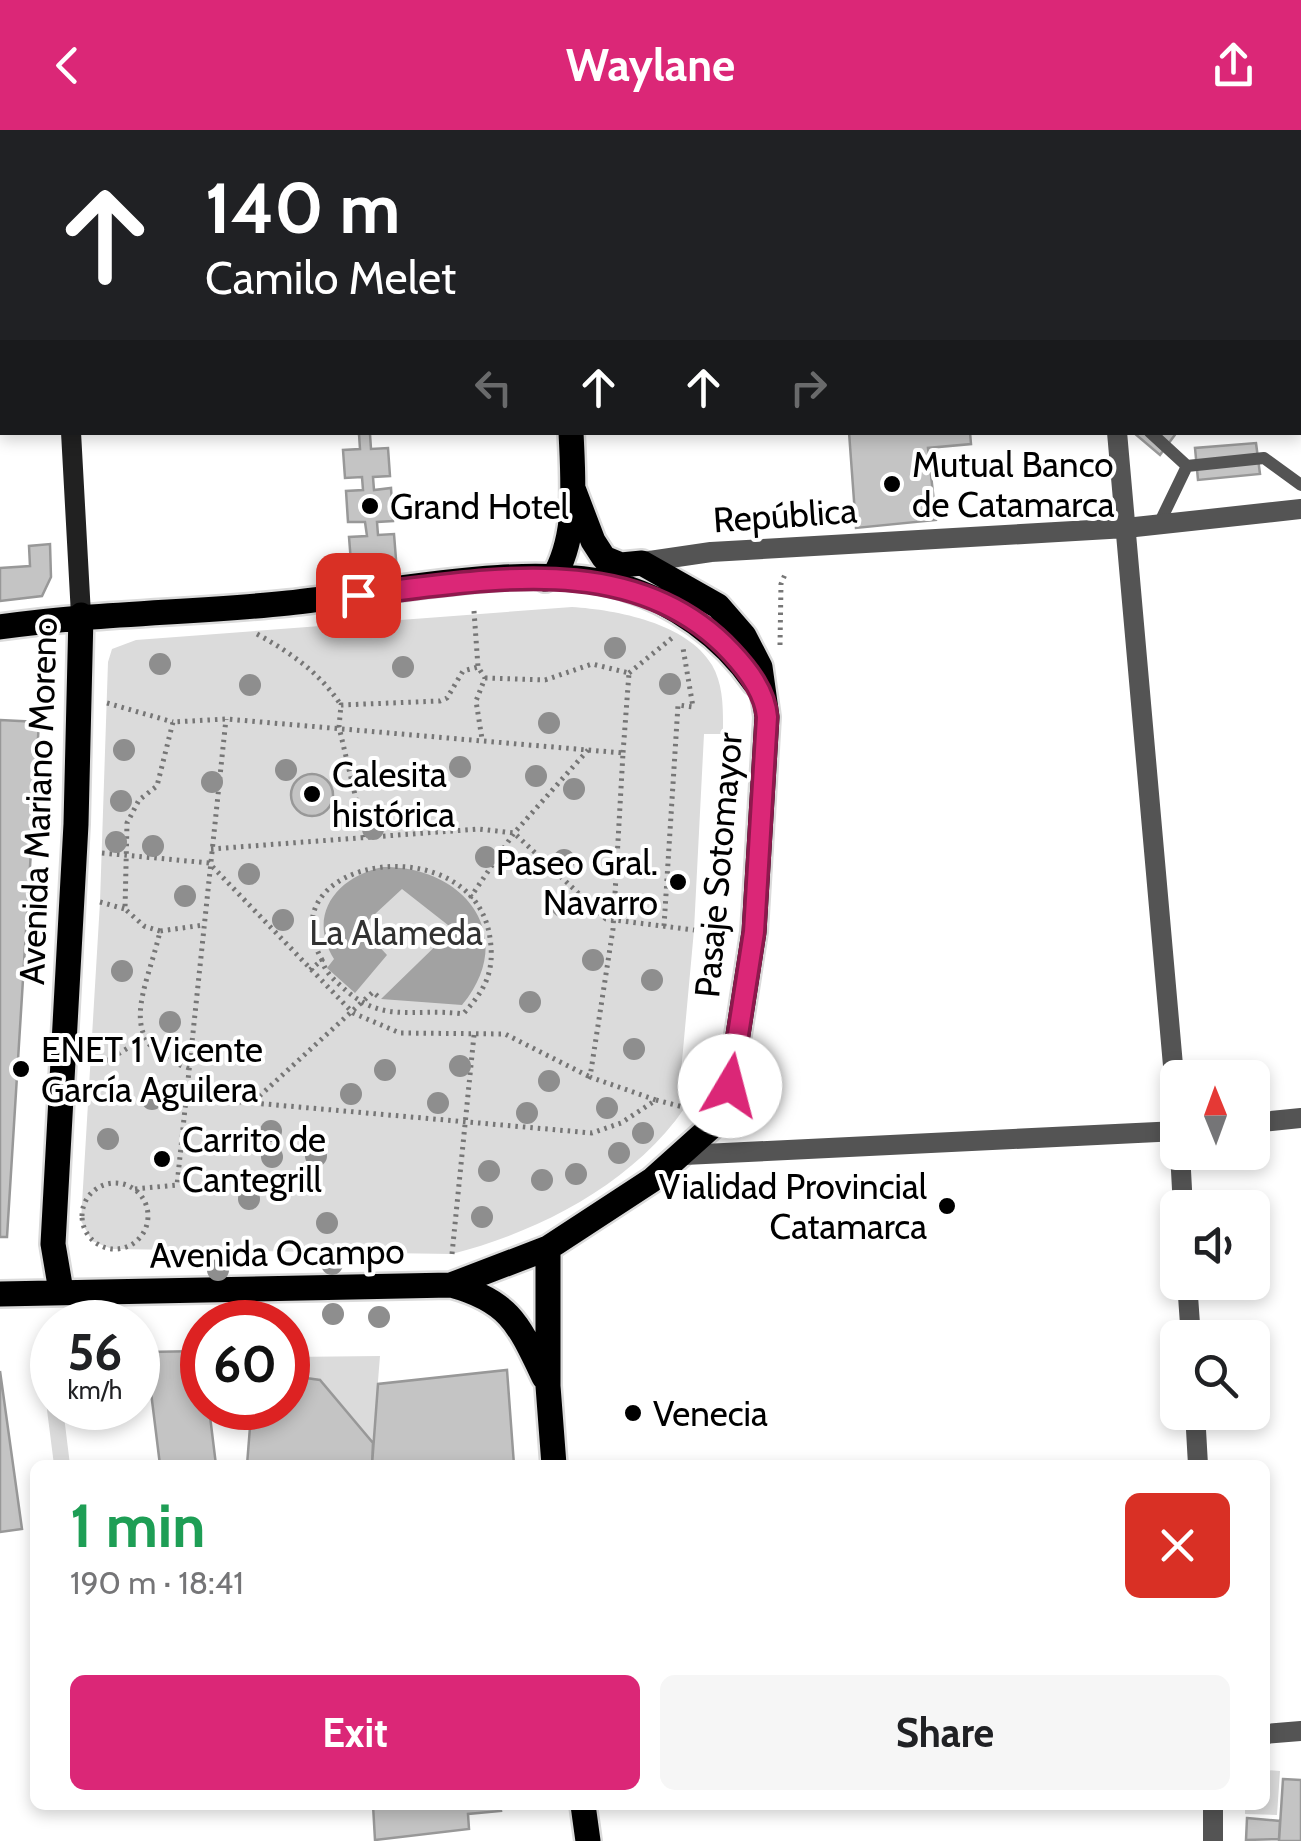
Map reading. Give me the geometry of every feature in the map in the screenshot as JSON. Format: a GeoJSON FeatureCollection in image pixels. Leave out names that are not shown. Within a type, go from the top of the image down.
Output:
{"type":"FeatureCollection","features":[{"type":"Feature","properties":{"kind":"main road","name":"Avenida Mariano Moreno"},"geometry":{"type":"LineString","coordinates":[[61,1292],[53,1244],[76,824],[80,615],[72,435]]}},
{"type":"Feature","properties":{"kind":"main road"},"geometry":{"type":"LineString","coordinates":[[545,580],[556,574],[562,561],[574,491],[571,435]]}},
{"type":"Feature","properties":{"kind":"main road"},"geometry":{"type":"LineString","coordinates":[[574,491],[593,541],[612,563]]}},
{"type":"Feature","properties":{"kind":"main road","name":"Pasaje Sotomayor"},"geometry":{"type":"LineString","coordinates":[[548,1248],[684,1155],[720,1119],[730,1086],[754,932],[766,698],[760,666],[733,621],[694,590],[642,563]]}},
{"type":"Feature","properties":{"kind":"main road","name":"Pasaje Sotomayor"},"geometry":{"type":"LineString","coordinates":[[0,627],[80,615],[282,604],[511,578],[577,579],[631,590],[697,624],[730,650],[766,698]]}},
{"type":"Feature","properties":{"kind":"main road"},"geometry":{"type":"LineString","coordinates":[[548,1248],[548,1386],[554,1460]]}},
{"type":"Feature","properties":{"kind":"main road","name":"Avenida Ocampo"},"geometry":{"type":"LineString","coordinates":[[0,1294],[451,1285],[548,1248]]}},
{"type":"Feature","properties":{"kind":"main road"},"geometry":{"type":"LineString","coordinates":[[451,1285],[497,1302],[516,1321],[548,1386]]}},
{"type":"Feature","properties":{"kind":"main road"},"geometry":{"type":"LineString","coordinates":[[584,1810],[588,1841]]}},
{"type":"Feature","properties":{"kind":"street"},"geometry":{"type":"LineString","coordinates":[[1117,435],[1173,1060]]}},
{"type":"Feature","properties":{"kind":"street","name":"República"},"geometry":{"type":"LineString","coordinates":[[577,579],[612,563],[790,546],[1126,528],[1301,509]]}},
{"type":"Feature","properties":{"kind":"street"},"geometry":{"type":"LineString","coordinates":[[1270,1121],[1301,1118]]}},
{"type":"Feature","properties":{"kind":"street"},"geometry":{"type":"LineString","coordinates":[[684,1155],[1160,1132]]}},
{"type":"Feature","properties":{"kind":"street"},"geometry":{"type":"LineString","coordinates":[[1196,1430],[1198,1460]]}},
{"type":"Feature","properties":{"kind":"street"},"geometry":{"type":"LineString","coordinates":[[1270,1734],[1301,1731]]}},
{"type":"Feature","properties":{"kind":"street"},"geometry":{"type":"LineString","coordinates":[[1213,1810],[1213,1841]]}},
{"type":"Feature","properties":{"kind":"lane"},"geometry":{"type":"LineString","coordinates":[[1153,435],[1187,466],[1264,458],[1301,484]]}},
{"type":"Feature","properties":{"kind":"lane"},"geometry":{"type":"LineString","coordinates":[[1159,524],[1187,466]]}},
{"type":"Feature","properties":{"kind":"path"},"geometry":{"type":"LineString","coordinates":[[780,662],[780,593],[784,574],[791,568],[790,546]]}},
{"type":"Feature","properties":{"kind":"path"},"geometry":{"type":"LineString","coordinates":[[474,611],[478,667],[485,678]]}},
{"type":"Feature","properties":{"kind":"path"},"geometry":{"type":"LineString","coordinates":[[250,631],[290,652],[326,681],[341,704],[340,727],[366,837]]}},
{"type":"Feature","properties":{"kind":"path"},"geometry":{"type":"LineString","coordinates":[[590,1076],[614,921],[629,673],[677,634],[687,657],[693,707],[678,706],[664,926]]}},
{"type":"Feature","properties":{"kind":"path"},"geometry":{"type":"LineString","coordinates":[[485,678],[545,680],[592,664],[629,673]]}},
{"type":"Feature","properties":{"kind":"path"},"geometry":{"type":"LineString","coordinates":[[341,704],[440,702],[447,698],[462,671],[478,667]]}},
{"type":"Feature","properties":{"kind":"path"},"geometry":{"type":"LineString","coordinates":[[482,740],[476,701],[485,678]]}},
{"type":"Feature","properties":{"kind":"path"},"geometry":{"type":"LineString","coordinates":[[108,703],[174,722],[226,719],[624,753]]}},
{"type":"Feature","properties":{"kind":"path"},"geometry":{"type":"LineString","coordinates":[[135,1188],[147,1207],[141,1237],[112,1249],[92,1241],[81,1221],[82,1208],[93,1190],[114,1182],[135,1188],[177,1186],[226,719]]}},
{"type":"Feature","properties":{"kind":"path"},"geometry":{"type":"LineString","coordinates":[[125,909],[130,856],[127,822],[139,800],[157,786],[174,722]]}},
{"type":"Feature","properties":{"kind":"path"},"geometry":{"type":"LineString","coordinates":[[470,898],[514,833],[588,750]]}},
{"type":"Feature","properties":{"kind":"path"},"geometry":{"type":"LineString","coordinates":[[211,849],[479,829],[514,833],[598,912],[614,921],[694,930]]}},
{"type":"Feature","properties":{"kind":"path"},"geometry":{"type":"LineString","coordinates":[[102,853],[209,864],[353,1013],[400,1033],[504,1034],[528,1042],[590,1076],[687,1108]]}},
{"type":"Feature","properties":{"kind":"path"},"geometry":{"type":"LineString","coordinates":[[399,864],[448,881],[470,898],[488,928],[492,970],[485,986],[462,1014],[427,1009],[400,1014],[378,1012],[362,1003],[325,970],[322,960],[314,946],[315,910],[333,886],[362,868],[399,864]]}},
{"type":"Feature","properties":{"kind":"path"},"geometry":{"type":"LineString","coordinates":[[100,902],[125,909],[144,926],[160,931],[204,925]]}},
{"type":"Feature","properties":{"kind":"path"},"geometry":{"type":"LineString","coordinates":[[160,931],[138,1018],[143,1039],[164,1058],[189,1068]]}},
{"type":"Feature","properties":{"kind":"path"},"geometry":{"type":"LineString","coordinates":[[310,970],[322,960]]}},
{"type":"Feature","properties":{"kind":"path"},"geometry":{"type":"LineString","coordinates":[[252,1102],[373,992],[381,999]]}},
{"type":"Feature","properties":{"kind":"path"},"geometry":{"type":"LineString","coordinates":[[452,1254],[474,1035]]}},
{"type":"Feature","properties":{"kind":"path"},"geometry":{"type":"LineString","coordinates":[[90,1060],[108,1060],[143,1039]]}},
{"type":"Feature","properties":{"kind":"path"},"geometry":{"type":"LineString","coordinates":[[186,1097],[592,1133],[621,1123],[656,1100]]}},
{"type":"Feature","properties":{"kind":"green space","name":"La Alameda"},"geometry":{"type":"Polygon","coordinates":[[[572,607],[609,611],[669,629],[701,651],[712,665],[721,690],[723,734],[704,734],[694,930],[681,1072],[701,1081],[680,1114],[627,1170],[595,1193],[525,1229],[452,1254],[112,1249],[92,1241],[81,1221],[100,902],[108,662],[112,649],[136,640],[572,607]]]}},
{"type":"Feature","properties":{"kind":"green space"},"geometry":{"type":"Polygon","coordinates":[[[380,1356],[373,1443],[320,1380],[310,1379],[310,1357],[380,1356]]]}},
{"type":"Feature","properties":{"kind":"green space"},"geometry":{"type":"Polygon","coordinates":[[[50,1430],[66,1430],[69,1460],[53,1460],[50,1430]]]}},
{"type":"Feature","properties":{"kind":"green space"},"geometry":{"type":"Polygon","coordinates":[[[1270,1770],[1280,1771],[1277,1815],[1245,1814],[1245,1810],[1270,1810],[1270,1770]]]}},
{"type":"Feature","properties":{"kind":"shaded area"},"geometry":{"type":"Polygon","coordinates":[[[383,867],[438,878],[459,892],[475,910],[484,931],[485,954],[478,979],[462,1005],[381,999],[453,929],[402,889],[361,927],[387,955],[355,993],[327,968],[334,959],[324,927],[331,900],[352,879],[383,867]]]}},
{"type":"Feature","properties":{"kind":"building","name":"Grand Hotel"},"geometry":{"type":"Polygon","coordinates":[[[359,435],[370,435],[371,449],[388,448],[390,476],[373,477],[374,490],[391,488],[393,521],[377,522],[378,535],[394,534],[397,572],[352,575],[349,537],[367,536],[365,522],[348,522],[346,491],[363,490],[362,477],[345,478],[343,450],[360,449],[359,435]]]}},
{"type":"Feature","properties":{"kind":"building","name":"Mutual Banco de Catamarca"},"geometry":{"type":"Polygon","coordinates":[[[849,435],[970,435],[971,444],[928,448],[936,520],[856,528],[849,435]]]}},
{"type":"Feature","properties":{"kind":"building"},"geometry":{"type":"Polygon","coordinates":[[[1136,435],[1175,435],[1160,455],[1136,435]]]}},
{"type":"Feature","properties":{"kind":"building"},"geometry":{"type":"Polygon","coordinates":[[[1256,443],[1260,474],[1198,480],[1195,448],[1256,443]]]}},
{"type":"Feature","properties":{"kind":"building"},"geometry":{"type":"Polygon","coordinates":[[[50,544],[51,577],[42,596],[0,601],[0,568],[30,566],[29,546],[50,544]]]}},
{"type":"Feature","properties":{"kind":"building"},"geometry":{"type":"Polygon","coordinates":[[[0,720],[39,722],[7,1237],[0,1237],[0,720]]]}},
{"type":"Feature","properties":{"kind":"building","name":"Calesita histórica"},"geometry":{"type":"Polygon","coordinates":[[[312,774],[327,780],[333,795],[327,810],[312,816],[297,810],[291,795],[297,780],[312,774]]]}},
{"type":"Feature","properties":{"kind":"building"},"geometry":{"type":"Polygon","coordinates":[[[180,1351],[180,1430],[212,1430],[215,1460],[159,1460],[156,1430],[160,1430],[160,1352],[180,1351]]]}},
{"type":"Feature","properties":{"kind":"building"},"geometry":{"type":"Polygon","coordinates":[[[507,1370],[514,1460],[372,1460],[378,1384],[507,1370]]]}},
{"type":"Feature","properties":{"kind":"building"},"geometry":{"type":"Polygon","coordinates":[[[0,1371],[22,1529],[0,1532],[0,1371]]]}},
{"type":"Feature","properties":{"kind":"building"},"geometry":{"type":"Polygon","coordinates":[[[310,1379],[320,1380],[373,1443],[372,1460],[247,1460],[250,1430],[310,1430],[310,1379]]]}},
{"type":"Feature","properties":{"kind":"building"},"geometry":{"type":"Polygon","coordinates":[[[1283,1779],[1301,1780],[1301,1841],[1279,1841],[1283,1779]]]}},
{"type":"Feature","properties":{"kind":"building"},"geometry":{"type":"Polygon","coordinates":[[[373,1810],[501,1810],[468,1814],[469,1829],[375,1840],[373,1810]]]}},
{"type":"Feature","properties":{"kind":"building"},"geometry":{"type":"Polygon","coordinates":[[[1247,1818],[1280,1821],[1279,1839],[1246,1840],[1247,1818]]]}},
{"type":"Feature","properties":{"kind":"place","name":"Mutual Banco de Catamarca"},"geometry":{"type":"Point","coordinates":[892,484]}},
{"type":"Feature","properties":{"kind":"place","name":"Grand Hotel"},"geometry":{"type":"Point","coordinates":[370,506]}},
{"type":"Feature","properties":{"kind":"place","name":"Calesita histórica"},"geometry":{"type":"Point","coordinates":[312,794]}},
{"type":"Feature","properties":{"kind":"place","name":"Paseo Gral. Navarro"},"geometry":{"type":"Point","coordinates":[678,882]}},
{"type":"Feature","properties":{"kind":"place","name":"ENET 1 Vicente García Aguilera"},"geometry":{"type":"Point","coordinates":[21,1069]}},
{"type":"Feature","properties":{"kind":"place","name":"Carrito de Cantegrill"},"geometry":{"type":"Point","coordinates":[162,1159]}},
{"type":"Feature","properties":{"kind":"place","name":"Vialidad Provincial Catamarca"},"geometry":{"type":"Point","coordinates":[947,1206]}},
{"type":"Feature","properties":{"kind":"place","name":"Venecia"},"geometry":{"type":"Point","coordinates":[633,1413]}},
{"type":"Feature","properties":{"kind":"route"},"geometry":{"type":"LineString","coordinates":[[358,595],[511,578],[577,579],[620,586],[697,624],[720,640],[739,661],[766,698],[767,717],[754,932],[730,1086]]}}]}
